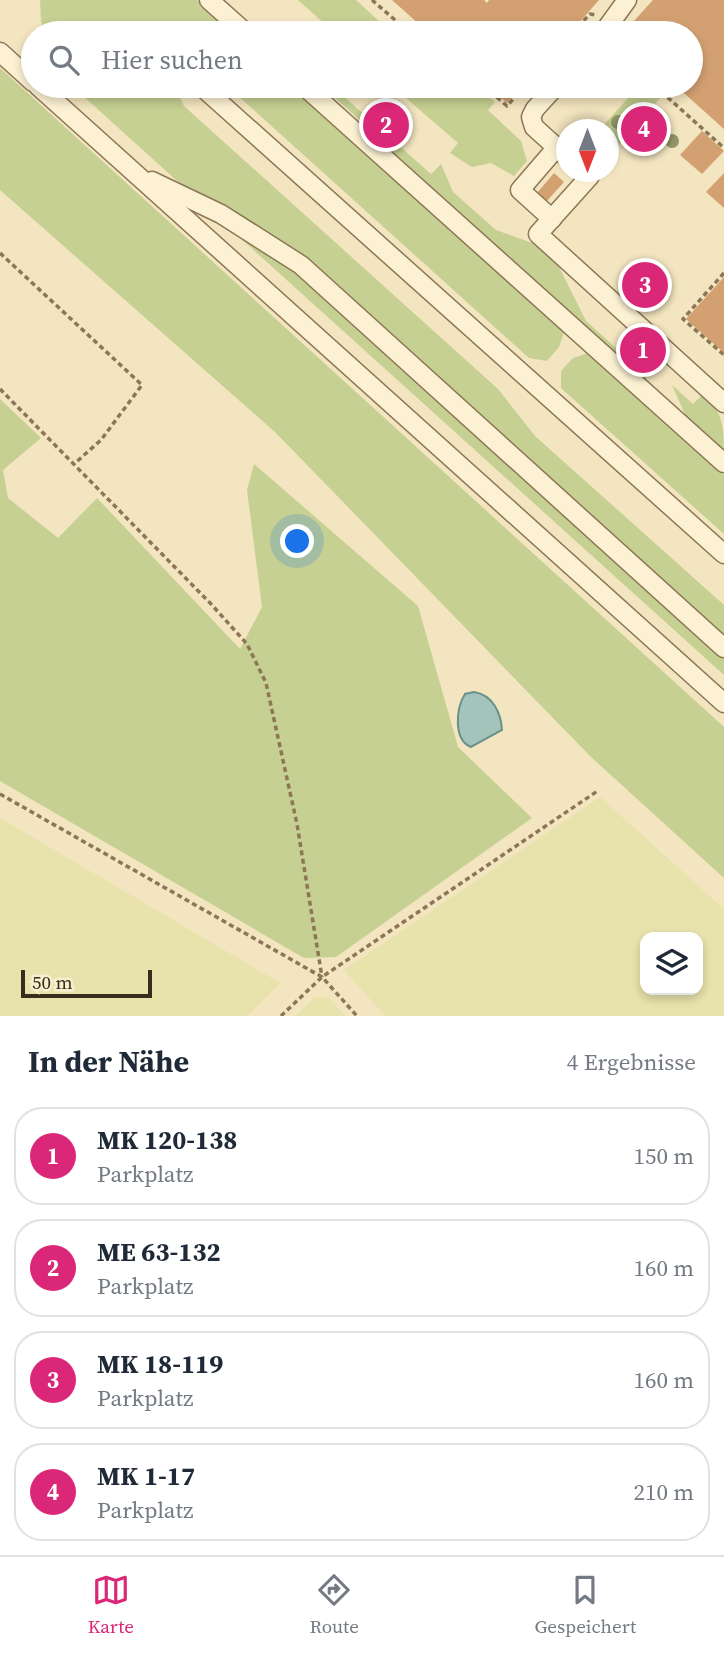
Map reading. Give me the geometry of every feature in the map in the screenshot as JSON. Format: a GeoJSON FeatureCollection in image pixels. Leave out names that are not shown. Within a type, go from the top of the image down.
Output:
{"type":"FeatureCollection","features":[{"type":"Feature","properties":{"kind":"lane"},"geometry":{"type":"LineString","coordinates":[[209,0],[233,21]]}},
{"type":"Feature","properties":{"kind":"lane"},"geometry":{"type":"LineString","coordinates":[[612,21],[627,0]]}},
{"type":"Feature","properties":{"kind":"lane"},"geometry":{"type":"LineString","coordinates":[[0,52],[21,71]]}},
{"type":"Feature","properties":{"kind":"lane"},"geometry":{"type":"LineString","coordinates":[[51,98],[724,702]]}},
{"type":"Feature","properties":{"kind":"lane"},"geometry":{"type":"LineString","coordinates":[[214,98],[724,554]]}},
{"type":"Feature","properties":{"kind":"lane"},"geometry":{"type":"LineString","coordinates":[[317,98],[724,463]]}},
{"type":"Feature","properties":{"kind":"lane"},"geometry":{"type":"LineString","coordinates":[[545,98],[531,117],[534,127],[556,146]]}},
{"type":"Feature","properties":{"kind":"lane"},"geometry":{"type":"LineString","coordinates":[[552,219],[520,190],[556,157]]}},
{"type":"Feature","properties":{"kind":"lane"},"geometry":{"type":"LineString","coordinates":[[132,170],[220,214],[301,265],[724,648]]}},
{"type":"Feature","properties":{"kind":"lane"},"geometry":{"type":"LineString","coordinates":[[585,182],[538,234],[724,403]]}},
{"type":"Feature","properties":{"kind":"path"},"geometry":{"type":"LineString","coordinates":[[373,1],[396,21]]}},
{"type":"Feature","properties":{"kind":"path"},"geometry":{"type":"LineString","coordinates":[[498,98],[507,106],[514,98]]}},
{"type":"Feature","properties":{"kind":"path"},"geometry":{"type":"LineString","coordinates":[[669,98],[723,145]]}},
{"type":"Feature","properties":{"kind":"path"},"geometry":{"type":"LineString","coordinates":[[0,253],[142,385],[101,440],[74,464]]}},
{"type":"Feature","properties":{"kind":"path"},"geometry":{"type":"LineString","coordinates":[[724,273],[683,319],[724,355]]}},
{"type":"Feature","properties":{"kind":"path"},"geometry":{"type":"LineString","coordinates":[[0,389],[247,644],[266,683],[297,824],[323,977]]}},
{"type":"Feature","properties":{"kind":"path"},"geometry":{"type":"LineString","coordinates":[[281,1016],[323,977],[599,790]]}},
{"type":"Feature","properties":{"kind":"path"},"geometry":{"type":"LineString","coordinates":[[0,794],[323,977],[357,1016]]}},
{"type":"Feature","properties":{"kind":"shaded area"},"geometry":{"type":"Polygon","coordinates":[[[600,797],[724,909],[724,1016],[385,1016],[344,970],[600,797]]]}},
{"type":"Feature","properties":{"kind":"shaded area"},"geometry":{"type":"Polygon","coordinates":[[[0,818],[280,983],[247,1016],[0,1016],[0,818]]]}},
{"type":"Feature","properties":{"kind":"shaded area"},"geometry":{"type":"Polygon","coordinates":[[[315,997],[329,998],[345,1016],[295,1016],[315,997]]]}},
{"type":"Feature","properties":{"kind":"green space"},"geometry":{"type":"Polygon","coordinates":[[[40,0],[197,0],[221,21],[41,21],[40,0]]]}},
{"type":"Feature","properties":{"kind":"green space"},"geometry":{"type":"Polygon","coordinates":[[[298,0],[356,0],[379,21],[322,21],[298,0]]]}},
{"type":"Feature","properties":{"kind":"green space"},"geometry":{"type":"Polygon","coordinates":[[[0,68],[21,87],[21,98],[33,98],[724,727],[724,878],[591,757],[275,432],[0,190],[0,68]]]}},
{"type":"Feature","properties":{"kind":"green space"},"geometry":{"type":"Polygon","coordinates":[[[85,98],[180,98],[184,106],[498,389],[535,436],[724,605],[724,675],[85,98]]]}},
{"type":"Feature","properties":{"kind":"green space"},"geometry":{"type":"Polygon","coordinates":[[[240,98],[304,98],[564,332],[559,347],[547,361],[529,358],[240,98]]]}},
{"type":"Feature","properties":{"kind":"green space"},"geometry":{"type":"Polygon","coordinates":[[[335,98],[346,98],[431,174],[441,164],[453,192],[496,230],[535,244],[558,265],[586,321],[647,376],[645,382],[372,136],[362,122],[335,98]]]}},
{"type":"Feature","properties":{"kind":"green space"},"geometry":{"type":"Polygon","coordinates":[[[406,98],[490,98],[495,102],[488,110],[521,141],[527,161],[514,176],[491,163],[472,167],[450,153],[458,143],[406,98]]]}},
{"type":"Feature","properties":{"kind":"green space"},"geometry":{"type":"Polygon","coordinates":[[[628,98],[660,98],[619,145],[619,119],[609,119],[628,98]]]}},
{"type":"Feature","properties":{"kind":"green space"},"geometry":{"type":"Polygon","coordinates":[[[588,353],[724,475],[724,534],[561,388],[561,371],[573,358],[588,353]]]}},
{"type":"Feature","properties":{"kind":"green space"},"geometry":{"type":"Polygon","coordinates":[[[672,385],[693,404],[703,394],[715,407],[723,428],[724,453],[687,419],[672,385]]]}},
{"type":"Feature","properties":{"kind":"green space"},"geometry":{"type":"Polygon","coordinates":[[[0,399],[41,438],[3,470],[8,498],[58,538],[97,498],[240,649],[262,607],[247,490],[254,464],[418,606],[458,747],[532,818],[336,957],[304,958],[0,781],[0,399]]]}},
{"type":"Feature","properties":{"kind":"water"},"geometry":{"type":"Polygon","coordinates":[[[474,692],[486,697],[495,706],[502,730],[471,747],[461,738],[458,715],[465,694],[474,692]]]}},
{"type":"Feature","properties":{"kind":"building"},"geometry":{"type":"Polygon","coordinates":[[[392,0],[484,0],[487,3],[489,0],[599,0],[581,21],[416,21],[392,0]]]}},
{"type":"Feature","properties":{"kind":"building"},"geometry":{"type":"Polygon","coordinates":[[[653,0],[724,0],[724,129],[689,98],[703,98],[703,21],[634,21],[653,0]]]}},
{"type":"Feature","properties":{"kind":"building"},"geometry":{"type":"Polygon","coordinates":[[[702,131],[724,151],[702,174],[680,155],[702,131]]]}},
{"type":"Feature","properties":{"kind":"building"},"geometry":{"type":"Polygon","coordinates":[[[554,173],[556,182],[564,182],[546,202],[537,193],[554,173]]]}},
{"type":"Feature","properties":{"kind":"building"},"geometry":{"type":"Polygon","coordinates":[[[724,173],[724,208],[706,192],[724,173]]]}},
{"type":"Feature","properties":{"kind":"building"},"geometry":{"type":"Polygon","coordinates":[[[724,277],[724,353],[686,319],[724,277]]]}},
{"type":"Feature","properties":{"kind":"place","name":"ME 63-132"},"geometry":{"type":"Point","coordinates":[386,125]}},
{"type":"Feature","properties":{"kind":"place","name":"MK 1-17"},"geometry":{"type":"Point","coordinates":[644,129]}},
{"type":"Feature","properties":{"kind":"place","name":"MK 18-119"},"geometry":{"type":"Point","coordinates":[645,285]}},
{"type":"Feature","properties":{"kind":"place","name":"MK 120-138"},"geometry":{"type":"Point","coordinates":[643,350]}}]}
